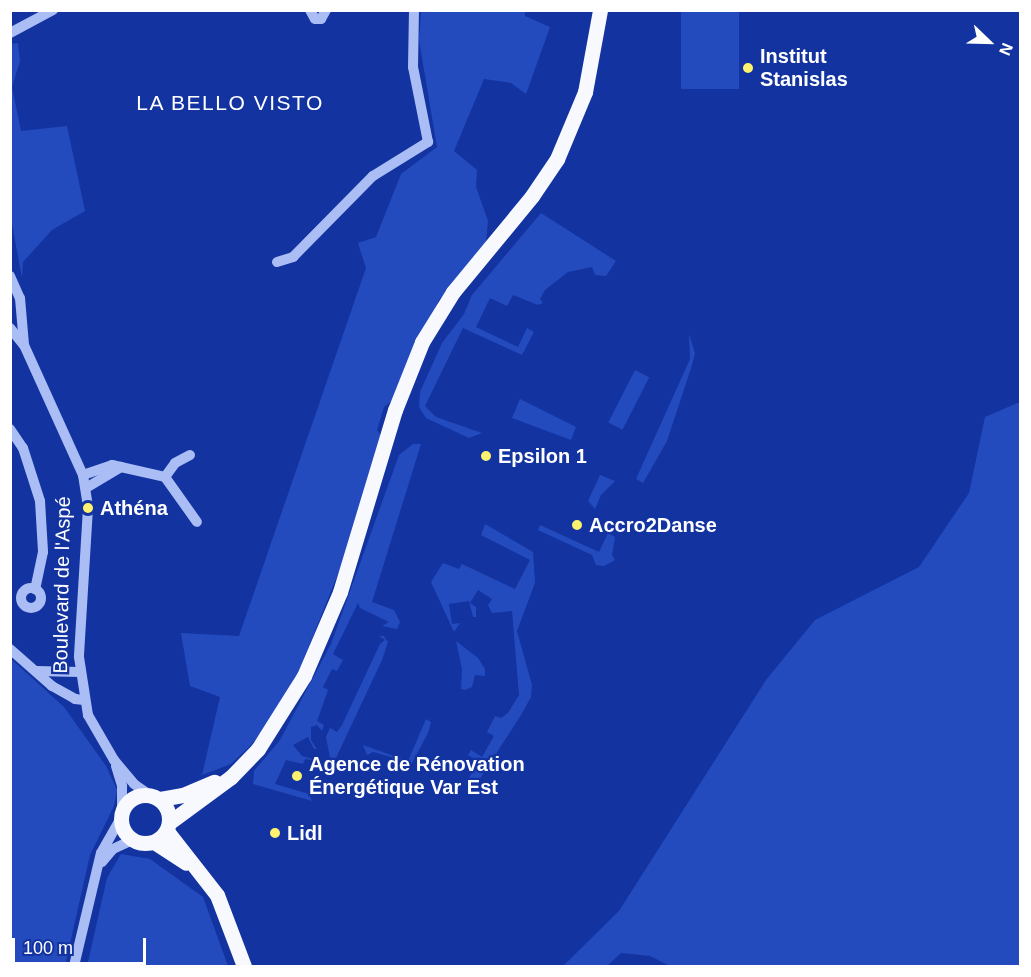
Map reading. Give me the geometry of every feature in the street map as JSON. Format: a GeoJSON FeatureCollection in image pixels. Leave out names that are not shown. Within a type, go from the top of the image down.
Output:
{"type":"FeatureCollection","features":[{"type":"Feature","properties":{"kind":"main road"},"geometry":{"type":"LineString","coordinates":[[351,560],[395,410],[422,342],[453,292],[532,196],[557,159],[585,92],[600,10]]}},
{"type":"Feature","properties":{"kind":"main road"},"geometry":{"type":"LineString","coordinates":[[154,842],[168,827],[231,777],[245,762],[281,716],[304,676],[363,536],[411,390],[431,343],[474,277],[532,208],[579,136],[607,39],[609,10]]}},
{"type":"Feature","properties":{"kind":"main road"},"geometry":{"type":"LineString","coordinates":[[194,867],[154,842],[132,840],[123,830],[122,814],[133,798],[155,797],[200,788],[245,762]]}},
{"type":"Feature","properties":{"kind":"main road"},"geometry":{"type":"LineString","coordinates":[[155,797],[168,810],[168,827],[194,867],[217,895],[244,966]]}},
{"type":"Feature","properties":{"kind":"street"},"geometry":{"type":"LineString","coordinates":[[10,33],[35,14],[53,10]]}},
{"type":"Feature","properties":{"kind":"street"},"geometry":{"type":"LineString","coordinates":[[310,10],[315,19],[321,19],[326,10]]}},
{"type":"Feature","properties":{"kind":"street"},"geometry":{"type":"LineString","coordinates":[[277,262],[293,257],[372,176],[428,142],[413,67],[414,10]]}},
{"type":"Feature","properties":{"kind":"street"},"geometry":{"type":"LineString","coordinates":[[10,276],[14,291]]}},
{"type":"Feature","properties":{"kind":"street","name":"Boulevard de l'Aspé"},"geometry":{"type":"LineString","coordinates":[[14,291],[20,309],[24,345]]}},
{"type":"Feature","properties":{"kind":"street"},"geometry":{"type":"LineString","coordinates":[[10,319],[20,309]]}},
{"type":"Feature","properties":{"kind":"street","name":"Boulevard de l'Aspé"},"geometry":{"type":"LineString","coordinates":[[10,328],[24,345],[83,475],[86,488],[80,672],[88,715],[114,760],[134,784],[155,797]]}},
{"type":"Feature","properties":{"kind":"street"},"geometry":{"type":"LineString","coordinates":[[10,429],[23,448],[40,501],[43,552],[35,589]]}},
{"type":"Feature","properties":{"kind":"street"},"geometry":{"type":"LineString","coordinates":[[165,477],[175,463],[190,455]]}},
{"type":"Feature","properties":{"kind":"street"},"geometry":{"type":"LineString","coordinates":[[83,475],[112,465],[165,477],[197,522]]}},
{"type":"Feature","properties":{"kind":"street"},"geometry":{"type":"LineString","coordinates":[[86,488],[122,467]]}},
{"type":"Feature","properties":{"kind":"street"},"geometry":{"type":"LineString","coordinates":[[10,649],[52,686],[75,699],[84,700]]}},
{"type":"Feature","properties":{"kind":"street"},"geometry":{"type":"LineString","coordinates":[[36,671],[80,672]]}},
{"type":"Feature","properties":{"kind":"street","name":"Boulevard de l'Aspé"},"geometry":{"type":"LineString","coordinates":[[114,760],[122,786],[122,814]]}},
{"type":"Feature","properties":{"kind":"street"},"geometry":{"type":"LineString","coordinates":[[74,966],[107,841],[122,814]]}},
{"type":"Feature","properties":{"kind":"street"},"geometry":{"type":"LineString","coordinates":[[100,864],[113,849],[132,840]]}},
{"type":"Feature","properties":{"kind":"shaded area"},"geometry":{"type":"Polygon","coordinates":[[[421,11],[525,11],[525,16],[550,27],[526,94],[511,83],[484,79],[454,151],[477,170],[476,187],[488,221],[486,243],[439,300],[393,400],[384,407],[377,430],[381,436],[344,559],[298,673],[276,713],[251,745],[231,764],[202,775],[220,697],[190,686],[181,633],[239,636],[366,268],[358,243],[376,237],[401,174],[437,147],[419,40],[421,11]]]}},
{"type":"Feature","properties":{"kind":"shaded area"},"geometry":{"type":"Polygon","coordinates":[[[681,11],[739,11],[739,89],[681,89],[681,11]]]}},
{"type":"Feature","properties":{"kind":"shaded area"},"geometry":{"type":"Polygon","coordinates":[[[18,43],[20,61],[12,87],[21,131],[67,126],[85,211],[52,230],[23,262],[22,278],[10,213],[10,44],[18,43]]]}},
{"type":"Feature","properties":{"kind":"shaded area"},"geometry":{"type":"Polygon","coordinates":[[[541,213],[616,261],[606,276],[595,275],[592,267],[568,272],[545,290],[540,299],[543,303],[538,305],[513,295],[507,306],[490,298],[476,327],[518,347],[527,328],[534,332],[522,355],[463,328],[425,406],[436,417],[482,433],[469,438],[426,418],[419,407],[420,392],[442,343],[464,314],[472,295],[541,213]]]}},
{"type":"Feature","properties":{"kind":"shaded area"},"geometry":{"type":"Polygon","coordinates":[[[689,334],[695,353],[692,365],[667,441],[643,483],[636,479],[690,359],[689,334]]]}},
{"type":"Feature","properties":{"kind":"shaded area"},"geometry":{"type":"Polygon","coordinates":[[[635,370],[649,377],[622,430],[608,423],[635,370]]]}},
{"type":"Feature","properties":{"kind":"shaded area"},"geometry":{"type":"Polygon","coordinates":[[[520,399],[576,427],[571,440],[512,418],[520,399]]]}},
{"type":"Feature","properties":{"kind":"shaded area"},"geometry":{"type":"Polygon","coordinates":[[[1020,402],[1020,966],[670,966],[650,956],[621,953],[607,966],[563,966],[619,911],[766,680],[815,620],[919,567],[969,493],[985,417],[1020,402]]]}},
{"type":"Feature","properties":{"kind":"shaded area"},"geometry":{"type":"Polygon","coordinates":[[[413,444],[421,444],[372,602],[394,610],[400,622],[397,629],[382,626],[389,622],[360,608],[358,603],[333,654],[343,660],[337,671],[332,669],[323,687],[328,690],[317,721],[324,725],[322,731],[317,725],[311,727],[311,740],[317,749],[314,749],[308,737],[293,745],[302,756],[320,761],[305,759],[303,764],[286,760],[275,784],[309,794],[312,801],[253,784],[254,771],[280,740],[331,644],[399,455],[413,444]]]}},
{"type":"Feature","properties":{"kind":"shaded area"},"geometry":{"type":"Polygon","coordinates":[[[600,475],[615,481],[601,495],[595,509],[588,501],[600,475]]]}},
{"type":"Feature","properties":{"kind":"shaded area"},"geometry":{"type":"Polygon","coordinates":[[[485,524],[533,552],[535,583],[517,631],[532,685],[531,697],[521,715],[474,788],[465,784],[479,762],[468,755],[471,750],[482,757],[494,736],[487,732],[495,716],[501,718],[508,713],[519,695],[512,611],[492,613],[488,605],[492,599],[478,590],[470,603],[476,607],[476,617],[473,617],[469,601],[449,604],[452,624],[460,623],[454,632],[431,582],[443,563],[459,569],[462,564],[515,589],[530,560],[481,535],[485,524]]]}},
{"type":"Feature","properties":{"kind":"shaded area"},"geometry":{"type":"Polygon","coordinates":[[[540,525],[599,552],[608,533],[615,537],[612,555],[615,560],[604,566],[596,565],[592,555],[538,530],[540,525]]]}},
{"type":"Feature","properties":{"kind":"shaded area"},"geometry":{"type":"Polygon","coordinates":[[[379,636],[384,636],[388,642],[382,660],[336,758],[330,758],[326,737],[330,728],[337,732],[342,725],[380,644],[385,640],[379,636]]]}},
{"type":"Feature","properties":{"kind":"shaded area"},"geometry":{"type":"Polygon","coordinates":[[[456,641],[478,658],[485,669],[485,676],[475,675],[472,687],[465,690],[461,689],[462,669],[456,641]]]}},
{"type":"Feature","properties":{"kind":"shaded area"},"geometry":{"type":"Polygon","coordinates":[[[10,658],[64,707],[106,766],[117,790],[114,806],[90,855],[65,966],[11,966],[10,658]]]}},
{"type":"Feature","properties":{"kind":"shaded area"},"geometry":{"type":"Polygon","coordinates":[[[426,719],[431,722],[428,733],[412,763],[373,752],[367,755],[363,745],[408,761],[426,719]]]}},
{"type":"Feature","properties":{"kind":"shaded area"},"geometry":{"type":"Polygon","coordinates":[[[121,854],[150,859],[203,897],[228,966],[87,966],[107,878],[121,854]]]}},
{"type":"Feature","properties":{"kind":"place","name":"Institut Stanislas"},"geometry":{"type":"Point","coordinates":[748,68]}},
{"type":"Feature","properties":{"kind":"place","name":"Epsilon 1"},"geometry":{"type":"Point","coordinates":[486,456]}},
{"type":"Feature","properties":{"kind":"place","name":"Athéna"},"geometry":{"type":"Point","coordinates":[88,508]}},
{"type":"Feature","properties":{"kind":"place","name":"Accro2Danse"},"geometry":{"type":"Point","coordinates":[577,525]}},
{"type":"Feature","properties":{"kind":"place","name":"Agence de Rénovation Énergétique Var Est"},"geometry":{"type":"Point","coordinates":[297,776]}},
{"type":"Feature","properties":{"kind":"place","name":"Lidl"},"geometry":{"type":"Point","coordinates":[275,833]}},
{"type":"Feature","properties":{"kind":"district","name":"LA BELLO VISTO"},"geometry":{"type":"Point","coordinates":[230,103]}}]}
